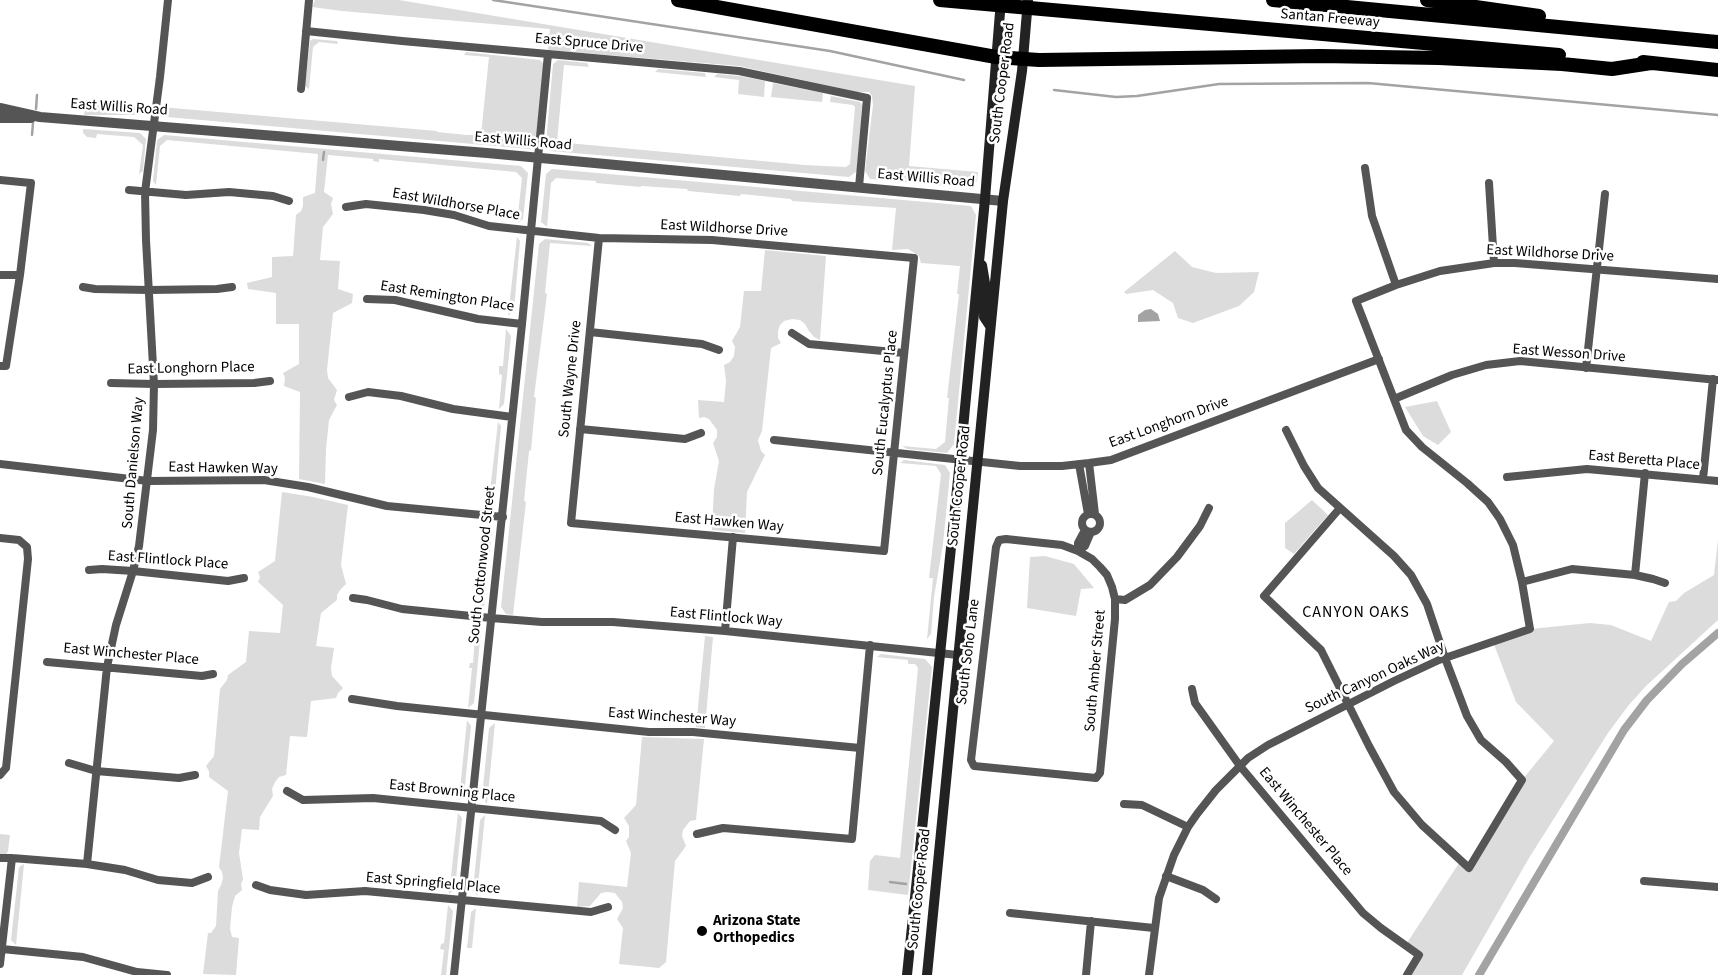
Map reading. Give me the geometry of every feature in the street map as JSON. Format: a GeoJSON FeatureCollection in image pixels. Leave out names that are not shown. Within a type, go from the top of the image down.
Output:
{"type":"FeatureCollection","features":[{"type":"Feature","properties":{"kind":"highway"},"geometry":{"type":"LineString","coordinates":[[678,0],[996,57],[1038,60],[1320,56],[1562,64],[1612,69],[1651,63]]}},
{"type":"Feature","properties":{"kind":"highway","name":"Santan Freeway"},"geometry":{"type":"LineString","coordinates":[[940,0],[1718,70]]}},
{"type":"Feature","properties":{"kind":"highway","name":"Santan Freeway"},"geometry":{"type":"LineString","coordinates":[[1273,0],[1718,42]]}},
{"type":"Feature","properties":{"kind":"highway"},"geometry":{"type":"LineString","coordinates":[[1427,0],[1635,28],[1682,39]]}},
{"type":"Feature","properties":{"kind":"main road","name":"South Cooper Road"},"geometry":{"type":"LineString","coordinates":[[908,975],[985,199],[1001,0]]}},
{"type":"Feature","properties":{"kind":"main road","name":"South Cooper Road"},"geometry":{"type":"LineString","coordinates":[[927,975],[990,326],[1003,202],[1023,59],[1028,0]]}},
{"type":"Feature","properties":{"kind":"main road"},"geometry":{"type":"LineString","coordinates":[[979,255],[985,283],[984,318],[990,326]]}},
{"type":"Feature","properties":{"kind":"street","name":"South Danielson Way"},"geometry":{"type":"LineString","coordinates":[[87,864],[107,667],[116,625],[139,546],[153,430],[154,384],[145,192],[168,0]]}},
{"type":"Feature","properties":{"kind":"street"},"geometry":{"type":"LineString","coordinates":[[301,89],[309,0]]}},
{"type":"Feature","properties":{"kind":"street","name":"East Spruce Drive"},"geometry":{"type":"LineString","coordinates":[[306,32],[739,71],[867,98],[859,187]]}},
{"type":"Feature","properties":{"kind":"street","name":"South Cottonwood Street"},"geometry":{"type":"LineString","coordinates":[[454,975],[503,517],[548,54]]}},
{"type":"Feature","properties":{"kind":"street","name":"East Willis Road"},"geometry":{"type":"LineString","coordinates":[[0,108],[40,117],[539,158],[1003,202]]}},
{"type":"Feature","properties":{"kind":"street","name":"East Willis Road"},"geometry":{"type":"LineString","coordinates":[[0,118],[26,119],[40,117]]}},
{"type":"Feature","properties":{"kind":"street"},"geometry":{"type":"LineString","coordinates":[[1364,168],[1372,216],[1396,285]]}},
{"type":"Feature","properties":{"kind":"street"},"geometry":{"type":"LineString","coordinates":[[0,180],[31,183],[20,275],[3,366]]}},
{"type":"Feature","properties":{"kind":"street"},"geometry":{"type":"LineString","coordinates":[[1489,183],[1494,263]]}},
{"type":"Feature","properties":{"kind":"street"},"geometry":{"type":"LineString","coordinates":[[129,190],[186,195],[229,192],[273,196],[290,201]]}},
{"type":"Feature","properties":{"kind":"street"},"geometry":{"type":"LineString","coordinates":[[1586,368],[1598,269],[1604,194]]}},
{"type":"Feature","properties":{"kind":"street","name":"East Wildhorse Place"},"geometry":{"type":"LineString","coordinates":[[346,207],[366,204],[424,210],[454,215],[489,226],[531,232]]}},
{"type":"Feature","properties":{"kind":"street","name":"East Wildhorse Drive"},"geometry":{"type":"LineString","coordinates":[[531,232],[599,238],[712,240],[914,258]]}},
{"type":"Feature","properties":{"kind":"street","name":"South Wayne Drive"},"geometry":{"type":"LineString","coordinates":[[571,523],[599,238]]}},
{"type":"Feature","properties":{"kind":"street","name":"South Eucalyptus Place"},"geometry":{"type":"LineString","coordinates":[[884,551],[914,258]]}},
{"type":"Feature","properties":{"kind":"street","name":"East Wildhorse Drive"},"geometry":{"type":"LineString","coordinates":[[1356,301],[1396,285],[1440,271],[1494,263],[1718,279]]}},
{"type":"Feature","properties":{"kind":"street"},"geometry":{"type":"LineString","coordinates":[[0,274],[20,275]]}},
{"type":"Feature","properties":{"kind":"street"},"geometry":{"type":"LineString","coordinates":[[83,286],[95,289],[149,290],[217,290],[232,287]]}},
{"type":"Feature","properties":{"kind":"street","name":"East Remington Place"},"geometry":{"type":"LineString","coordinates":[[367,298],[395,300],[478,319],[522,324]]}},
{"type":"Feature","properties":{"kind":"street","name":"South Canyon Oaks Way"},"geometry":{"type":"LineString","coordinates":[[1149,975],[1159,898],[1174,855],[1188,827],[1216,790],[1248,758],[1268,745],[1348,704],[1444,658],[1530,629],[1513,545],[1500,520],[1488,502],[1468,482],[1422,447],[1406,430],[1356,301]]}},
{"type":"Feature","properties":{"kind":"street"},"geometry":{"type":"LineString","coordinates":[[590,332],[702,344],[719,350]]}},
{"type":"Feature","properties":{"kind":"street"},"geometry":{"type":"LineString","coordinates":[[792,333],[810,344],[904,353]]}},
{"type":"Feature","properties":{"kind":"street","name":"East Longhorn Drive"},"geometry":{"type":"LineString","coordinates":[[960,460],[1020,466],[1062,466],[1111,460],[1379,359]]}},
{"type":"Feature","properties":{"kind":"street","name":"East Wesson Drive"},"geometry":{"type":"LineString","coordinates":[[1394,399],[1452,375],[1486,365],[1520,361],[1716,380]]}},
{"type":"Feature","properties":{"kind":"street"},"geometry":{"type":"LineString","coordinates":[[1703,479],[1716,380]]}},
{"type":"Feature","properties":{"kind":"street","name":"East Longhorn Place"},"geometry":{"type":"LineString","coordinates":[[111,383],[254,383],[270,381]]}},
{"type":"Feature","properties":{"kind":"street"},"geometry":{"type":"LineString","coordinates":[[349,397],[368,392],[401,396],[453,409],[512,417]]}},
{"type":"Feature","properties":{"kind":"street"},"geometry":{"type":"LineString","coordinates":[[580,429],[685,439],[701,433]]}},
{"type":"Feature","properties":{"kind":"street"},"geometry":{"type":"LineString","coordinates":[[1286,430],[1304,466],[1318,488],[1394,556],[1411,575],[1427,604],[1444,658],[1467,716],[1481,740],[1506,762],[1522,780],[1469,868],[1422,825],[1394,792],[1321,650],[1264,596],[1340,508]]}},
{"type":"Feature","properties":{"kind":"street"},"geometry":{"type":"LineString","coordinates":[[774,440],[960,460]]}},
{"type":"Feature","properties":{"kind":"street"},"geometry":{"type":"LineString","coordinates":[[1088,463],[1092,514]]}},
{"type":"Feature","properties":{"kind":"street","name":"East Hawken Way"},"geometry":{"type":"LineString","coordinates":[[0,464],[148,481],[264,480],[308,487],[387,506],[503,517]]}},
{"type":"Feature","properties":{"kind":"street"},"geometry":{"type":"LineString","coordinates":[[1079,464],[1092,514]]}},
{"type":"Feature","properties":{"kind":"street","name":"East Beretta Place"},"geometry":{"type":"LineString","coordinates":[[1507,477],[1586,469],[1718,481]]}},
{"type":"Feature","properties":{"kind":"street"},"geometry":{"type":"LineString","coordinates":[[1635,575],[1645,473]]}},
{"type":"Feature","properties":{"kind":"street"},"geometry":{"type":"LineString","coordinates":[[1115,599],[1125,600],[1150,585],[1177,557],[1200,526],[1209,508]]}},
{"type":"Feature","properties":{"kind":"street"},"geometry":{"type":"LineString","coordinates":[[1078,551],[1078,543],[1088,531],[1098,530],[1101,523],[1098,516],[1092,514],[1085,516],[1082,523],[1088,531]]}},
{"type":"Feature","properties":{"kind":"street","name":"East Hawken Way"},"geometry":{"type":"LineString","coordinates":[[571,523],[884,551]]}},
{"type":"Feature","properties":{"kind":"street"},"geometry":{"type":"LineString","coordinates":[[725,631],[733,537]]}},
{"type":"Feature","properties":{"kind":"street"},"geometry":{"type":"LineString","coordinates":[[0,538],[18,540],[27,547],[28,559],[6,768],[0,775]]}},
{"type":"Feature","properties":{"kind":"street","name":"South Amber Street"},"geometry":{"type":"LineString","coordinates":[[999,540],[1006,539],[1062,545],[1092,559],[1107,575],[1115,599],[1115,619],[1100,772],[1096,778]]}},
{"type":"Feature","properties":{"kind":"street","name":"South Soho Lane"},"geometry":{"type":"LineString","coordinates":[[999,540],[996,547],[971,760],[974,766],[1096,778]]}},
{"type":"Feature","properties":{"kind":"street"},"geometry":{"type":"LineString","coordinates":[[1522,582],[1572,569],[1635,575],[1665,583]]}},
{"type":"Feature","properties":{"kind":"street","name":"East Flintlock Place"},"geometry":{"type":"LineString","coordinates":[[89,570],[133,571],[228,581],[244,578]]}},
{"type":"Feature","properties":{"kind":"street"},"geometry":{"type":"LineString","coordinates":[[353,598],[402,609],[491,618]]}},
{"type":"Feature","properties":{"kind":"street","name":"East Flintlock Way"},"geometry":{"type":"LineString","coordinates":[[491,618],[542,622],[613,622],[725,631],[958,655]]}},
{"type":"Feature","properties":{"kind":"street"},"geometry":{"type":"LineString","coordinates":[[697,834],[723,828],[852,839],[870,645]]}},
{"type":"Feature","properties":{"kind":"street","name":"East Winchester Place"},"geometry":{"type":"LineString","coordinates":[[47,662],[202,676],[213,674]]}},
{"type":"Feature","properties":{"kind":"street","name":"East Winchester Place"},"geometry":{"type":"LineString","coordinates":[[1192,689],[1195,703],[1240,766],[1364,913],[1381,928],[1419,955],[1408,975]]}},
{"type":"Feature","properties":{"kind":"street"},"geometry":{"type":"LineString","coordinates":[[352,699],[481,715]]}},
{"type":"Feature","properties":{"kind":"street","name":"East Winchester Way"},"geometry":{"type":"LineString","coordinates":[[481,715],[649,732],[693,732],[860,748]]}},
{"type":"Feature","properties":{"kind":"street"},"geometry":{"type":"LineString","coordinates":[[69,763],[96,771],[179,778],[195,775]]}},
{"type":"Feature","properties":{"kind":"street","name":"East Browning Place"},"geometry":{"type":"LineString","coordinates":[[287,791],[303,800],[373,798],[602,821],[615,830]]}},
{"type":"Feature","properties":{"kind":"street"},"geometry":{"type":"LineString","coordinates":[[1124,804],[1142,805],[1188,827]]}},
{"type":"Feature","properties":{"kind":"street"},"geometry":{"type":"LineString","coordinates":[[0,854],[12,858]]}},
{"type":"Feature","properties":{"kind":"street"},"geometry":{"type":"LineString","coordinates":[[0,858],[87,864],[125,870],[158,880],[192,883],[208,877]]}},
{"type":"Feature","properties":{"kind":"street"},"geometry":{"type":"LineString","coordinates":[[0,964],[12,858]]}},
{"type":"Feature","properties":{"kind":"street"},"geometry":{"type":"LineString","coordinates":[[1166,876],[1203,890],[1216,899]]}},
{"type":"Feature","properties":{"kind":"street"},"geometry":{"type":"LineString","coordinates":[[1644,881],[1718,887]]}},
{"type":"Feature","properties":{"kind":"street","name":"East Springfield Place"},"geometry":{"type":"LineString","coordinates":[[256,884],[270,890],[306,895],[364,891],[591,912],[608,907]]}},
{"type":"Feature","properties":{"kind":"street"},"geometry":{"type":"LineString","coordinates":[[1010,913],[1154,928]]}},
{"type":"Feature","properties":{"kind":"street"},"geometry":{"type":"LineString","coordinates":[[1086,975],[1091,921]]}},
{"type":"Feature","properties":{"kind":"street"},"geometry":{"type":"LineString","coordinates":[[2,949],[83,957],[137,972],[167,975]]}},
{"type":"Feature","properties":{"kind":"shaded area"},"geometry":{"type":"Polygon","coordinates":[[[315,0],[399,0],[915,86],[909,166],[978,172],[977,181],[970,188],[870,179],[865,171],[873,105],[872,96],[869,92],[857,92],[739,66],[548,50],[550,29],[312,7],[315,0]]]}},
{"type":"Feature","properties":{"kind":"shaded area"},"geometry":{"type":"Polygon","coordinates":[[[313,39],[337,41],[338,44],[319,42],[313,47],[309,89],[305,86],[310,41],[313,39]]]}},
{"type":"Feature","properties":{"kind":"shaded area"},"geometry":{"type":"Polygon","coordinates":[[[466,52],[540,60],[544,64],[536,143],[530,149],[167,117],[162,112],[161,107],[481,135],[489,57],[464,55],[466,52]]]}},
{"type":"Feature","properties":{"kind":"shaded area"},"geometry":{"type":"Polygon","coordinates":[[[558,60],[587,63],[589,67],[564,65],[557,142],[805,165],[846,167],[850,164],[855,107],[853,105],[830,102],[831,96],[860,102],[862,105],[857,171],[849,177],[551,151],[546,143],[553,64],[558,60]]]}},
{"type":"Feature","properties":{"kind":"shaded area"},"geometry":{"type":"Polygon","coordinates":[[[658,69],[705,73],[706,77],[655,72],[658,69]]]}},
{"type":"Feature","properties":{"kind":"shaded area"},"geometry":{"type":"Polygon","coordinates":[[[717,74],[765,81],[764,97],[738,94],[739,80],[714,77],[717,74]]]}},
{"type":"Feature","properties":{"kind":"shaded area"},"geometry":{"type":"Polygon","coordinates":[[[773,83],[823,93],[822,102],[771,97],[773,83]]]}},
{"type":"Feature","properties":{"kind":"shaded area"},"geometry":{"type":"Polygon","coordinates":[[[86,100],[152,106],[146,115],[84,115],[86,100]]]}},
{"type":"Feature","properties":{"kind":"shaded area"},"geometry":{"type":"Polygon","coordinates":[[[83,129],[140,133],[146,139],[143,171],[139,174],[143,145],[134,137],[97,134],[96,138],[87,137],[83,133],[83,129]]]}},
{"type":"Feature","properties":{"kind":"shaded area"},"geometry":{"type":"Polygon","coordinates":[[[164,135],[521,166],[528,173],[523,219],[517,223],[522,178],[516,172],[379,159],[379,162],[373,161],[373,159],[328,155],[324,192],[333,198],[331,204],[333,214],[323,227],[320,260],[340,261],[338,289],[353,294],[352,303],[333,313],[327,370],[328,378],[337,390],[334,400],[337,405],[329,420],[325,484],[299,479],[300,392],[284,386],[285,378],[283,373],[299,364],[299,324],[276,324],[276,293],[248,289],[247,283],[272,277],[272,257],[293,256],[296,215],[303,206],[303,197],[315,193],[318,154],[167,140],[160,146],[156,185],[153,181],[157,140],[164,135]]]}},
{"type":"Feature","properties":{"kind":"shaded area"},"geometry":{"type":"Polygon","coordinates":[[[552,169],[971,206],[976,215],[954,444],[947,453],[907,449],[902,446],[936,449],[945,442],[949,398],[947,398],[959,294],[957,294],[960,266],[921,263],[919,256],[908,249],[892,250],[896,208],[792,201],[791,199],[741,194],[740,196],[688,191],[687,189],[641,187],[556,178],[551,183],[547,227],[541,222],[546,174],[552,169]]]}},
{"type":"Feature","properties":{"kind":"shaded area"},"geometry":{"type":"Polygon","coordinates":[[[517,237],[520,241],[514,310],[508,316],[517,237]]]}},
{"type":"Feature","properties":{"kind":"shaded area"},"geometry":{"type":"Polygon","coordinates":[[[545,239],[588,243],[592,246],[550,243],[545,293],[547,294],[534,397],[536,398],[531,450],[529,451],[524,501],[526,502],[513,615],[506,614],[501,607],[539,244],[545,239]]]}},
{"type":"Feature","properties":{"kind":"shaded area"},"geometry":{"type":"Polygon","coordinates":[[[765,250],[826,256],[820,340],[814,337],[800,320],[784,321],[780,325],[778,338],[781,343],[771,348],[762,431],[758,440],[761,451],[765,455],[747,492],[745,533],[712,530],[714,489],[719,461],[713,443],[717,437],[717,430],[709,419],[699,418],[698,400],[724,402],[726,381],[724,365],[730,362],[734,356],[735,347],[732,341],[740,327],[744,291],[761,291],[765,250]]]}},
{"type":"Feature","properties":{"kind":"shaded area"},"geometry":{"type":"Polygon","coordinates":[[[1175,251],[1192,267],[1216,273],[1259,272],[1254,292],[1239,306],[1193,323],[1178,318],[1173,303],[1153,290],[1126,294],[1124,292],[1175,251]]]}},
{"type":"Feature","properties":{"kind":"shaded area"},"geometry":{"type":"Polygon","coordinates":[[[1151,309],[1158,314],[1160,321],[1138,322],[1138,315],[1145,310],[1151,309]]]}},
{"type":"Feature","properties":{"kind":"shaded area"},"geometry":{"type":"Polygon","coordinates":[[[506,329],[511,336],[504,404],[499,409],[502,375],[499,374],[499,366],[503,366],[506,329]]]}},
{"type":"Feature","properties":{"kind":"shaded area"},"geometry":{"type":"Polygon","coordinates":[[[1437,401],[1451,432],[1438,445],[1423,436],[1405,407],[1437,401]]]}},
{"type":"Feature","properties":{"kind":"shaded area"},"geometry":{"type":"Polygon","coordinates":[[[498,422],[501,426],[494,504],[488,509],[498,422]]]}},
{"type":"Feature","properties":{"kind":"shaded area"},"geometry":{"type":"Polygon","coordinates":[[[904,460],[945,465],[950,473],[931,634],[927,639],[933,578],[929,578],[941,474],[936,466],[900,463],[904,460]]]}},
{"type":"Feature","properties":{"kind":"shaded area"},"geometry":{"type":"Polygon","coordinates":[[[282,492],[348,505],[341,565],[346,584],[337,595],[337,600],[321,613],[316,646],[334,648],[331,668],[332,676],[343,688],[336,698],[311,701],[307,737],[290,736],[286,775],[279,777],[275,782],[272,789],[273,796],[260,817],[259,830],[242,829],[239,853],[243,879],[241,884],[242,890],[235,896],[230,929],[232,937],[239,938],[236,975],[203,974],[208,933],[211,933],[216,926],[218,891],[223,878],[219,867],[228,791],[209,777],[209,771],[206,766],[214,756],[220,689],[227,680],[228,675],[246,662],[249,631],[280,633],[283,605],[258,582],[260,577],[258,572],[275,561],[282,492]]]}},
{"type":"Feature","properties":{"kind":"shaded area"},"geometry":{"type":"Polygon","coordinates":[[[1312,500],[1328,515],[1294,554],[1285,548],[1285,523],[1312,500]]]}},
{"type":"Feature","properties":{"kind":"shaded area"},"geometry":{"type":"Polygon","coordinates":[[[487,524],[492,530],[484,606],[478,611],[482,571],[479,570],[480,565],[483,565],[487,524]]]}},
{"type":"Feature","properties":{"kind":"shaded area"},"geometry":{"type":"Polygon","coordinates":[[[1718,540],[1718,620],[1646,686],[1608,733],[1529,858],[1462,975],[1407,975],[1419,955],[1405,946],[1461,860],[1469,867],[1522,780],[1554,741],[1516,702],[1493,642],[1530,629],[1590,623],[1611,625],[1651,641],[1669,602],[1676,601],[1684,593],[1714,575],[1718,540]]]}},
{"type":"Feature","properties":{"kind":"shaded area"},"geometry":{"type":"Polygon","coordinates":[[[1045,556],[1074,564],[1094,588],[1081,589],[1076,616],[1027,608],[1030,557],[1045,556]]]}},
{"type":"Feature","properties":{"kind":"shaded area"},"geometry":{"type":"Polygon","coordinates":[[[476,623],[481,630],[474,703],[468,708],[472,668],[469,668],[470,663],[473,663],[476,623]]]}},
{"type":"Feature","properties":{"kind":"shaded area"},"geometry":{"type":"Polygon","coordinates":[[[705,636],[713,637],[705,728],[696,727],[705,636]]]}},
{"type":"Feature","properties":{"kind":"shaded area"},"geometry":{"type":"Polygon","coordinates":[[[881,654],[925,659],[932,667],[908,895],[868,890],[870,861],[875,855],[900,858],[918,668],[915,664],[908,664],[908,660],[877,657],[881,654]]]}},
{"type":"Feature","properties":{"kind":"shaded area"},"geometry":{"type":"Polygon","coordinates":[[[467,720],[471,726],[464,795],[459,800],[467,720]]]}},
{"type":"Feature","properties":{"kind":"shaded area"},"geometry":{"type":"Polygon","coordinates":[[[495,723],[487,804],[482,797],[489,728],[495,723]]]}},
{"type":"Feature","properties":{"kind":"shaded area"},"geometry":{"type":"Polygon","coordinates":[[[642,737],[704,739],[696,820],[690,821],[683,830],[682,836],[686,846],[675,861],[666,962],[659,968],[619,964],[623,928],[617,919],[623,908],[622,902],[615,893],[601,893],[590,906],[577,907],[579,882],[627,887],[631,853],[626,841],[629,837],[629,826],[624,818],[636,805],[642,737]]]}},
{"type":"Feature","properties":{"kind":"shaded area"},"geometry":{"type":"Polygon","coordinates":[[[458,813],[462,818],[455,889],[449,894],[458,813]]]}},
{"type":"Feature","properties":{"kind":"shaded area"},"geometry":{"type":"Polygon","coordinates":[[[485,815],[477,896],[473,890],[480,820],[485,815]]]}},
{"type":"Feature","properties":{"kind":"shaded area"},"geometry":{"type":"Polygon","coordinates":[[[0,834],[10,835],[6,855],[0,854],[0,834]]]}},
{"type":"Feature","properties":{"kind":"shaded area"},"geometry":{"type":"Polygon","coordinates":[[[24,864],[16,945],[11,940],[19,867],[24,864]]]}},
{"type":"Feature","properties":{"kind":"shaded area"},"geometry":{"type":"Polygon","coordinates":[[[448,905],[453,911],[446,975],[441,975],[444,950],[440,949],[441,944],[444,943],[448,905]]]}},
{"type":"Feature","properties":{"kind":"shaded area"},"geometry":{"type":"Polygon","coordinates":[[[476,908],[472,948],[467,948],[471,912],[476,908]]]}},
{"type":"Feature","properties":{"kind":"waterway"},"geometry":{"type":"LineString","coordinates":[[493,0],[830,51],[964,80]]}},
{"type":"Feature","properties":{"kind":"waterway"},"geometry":{"type":"LineString","coordinates":[[1054,90],[1116,97],[1137,96],[1219,84],[1368,83],[1718,115]]}},
{"type":"Feature","properties":{"kind":"waterway"},"geometry":{"type":"LineString","coordinates":[[36,109],[37,95]]}},
{"type":"Feature","properties":{"kind":"waterway"},"geometry":{"type":"LineString","coordinates":[[32,135],[33,123]]}},
{"type":"Feature","properties":{"kind":"waterway"},"geometry":{"type":"LineString","coordinates":[[323,160],[324,152]]}},
{"type":"Feature","properties":{"kind":"waterway"},"geometry":{"type":"LineString","coordinates":[[1479,975],[1624,730],[1647,700],[1682,664],[1718,633]]}},
{"type":"Feature","properties":{"kind":"waterway"},"geometry":{"type":"LineString","coordinates":[[890,882],[906,884]]}},
{"type":"Feature","properties":{"kind":"place","name":"Arizona State Orthopedics"},"geometry":{"type":"Point","coordinates":[702,931]}},
{"type":"Feature","properties":{"kind":"district","name":"CANYON OAKS"},"geometry":{"type":"Point","coordinates":[1356,613]}}]}
